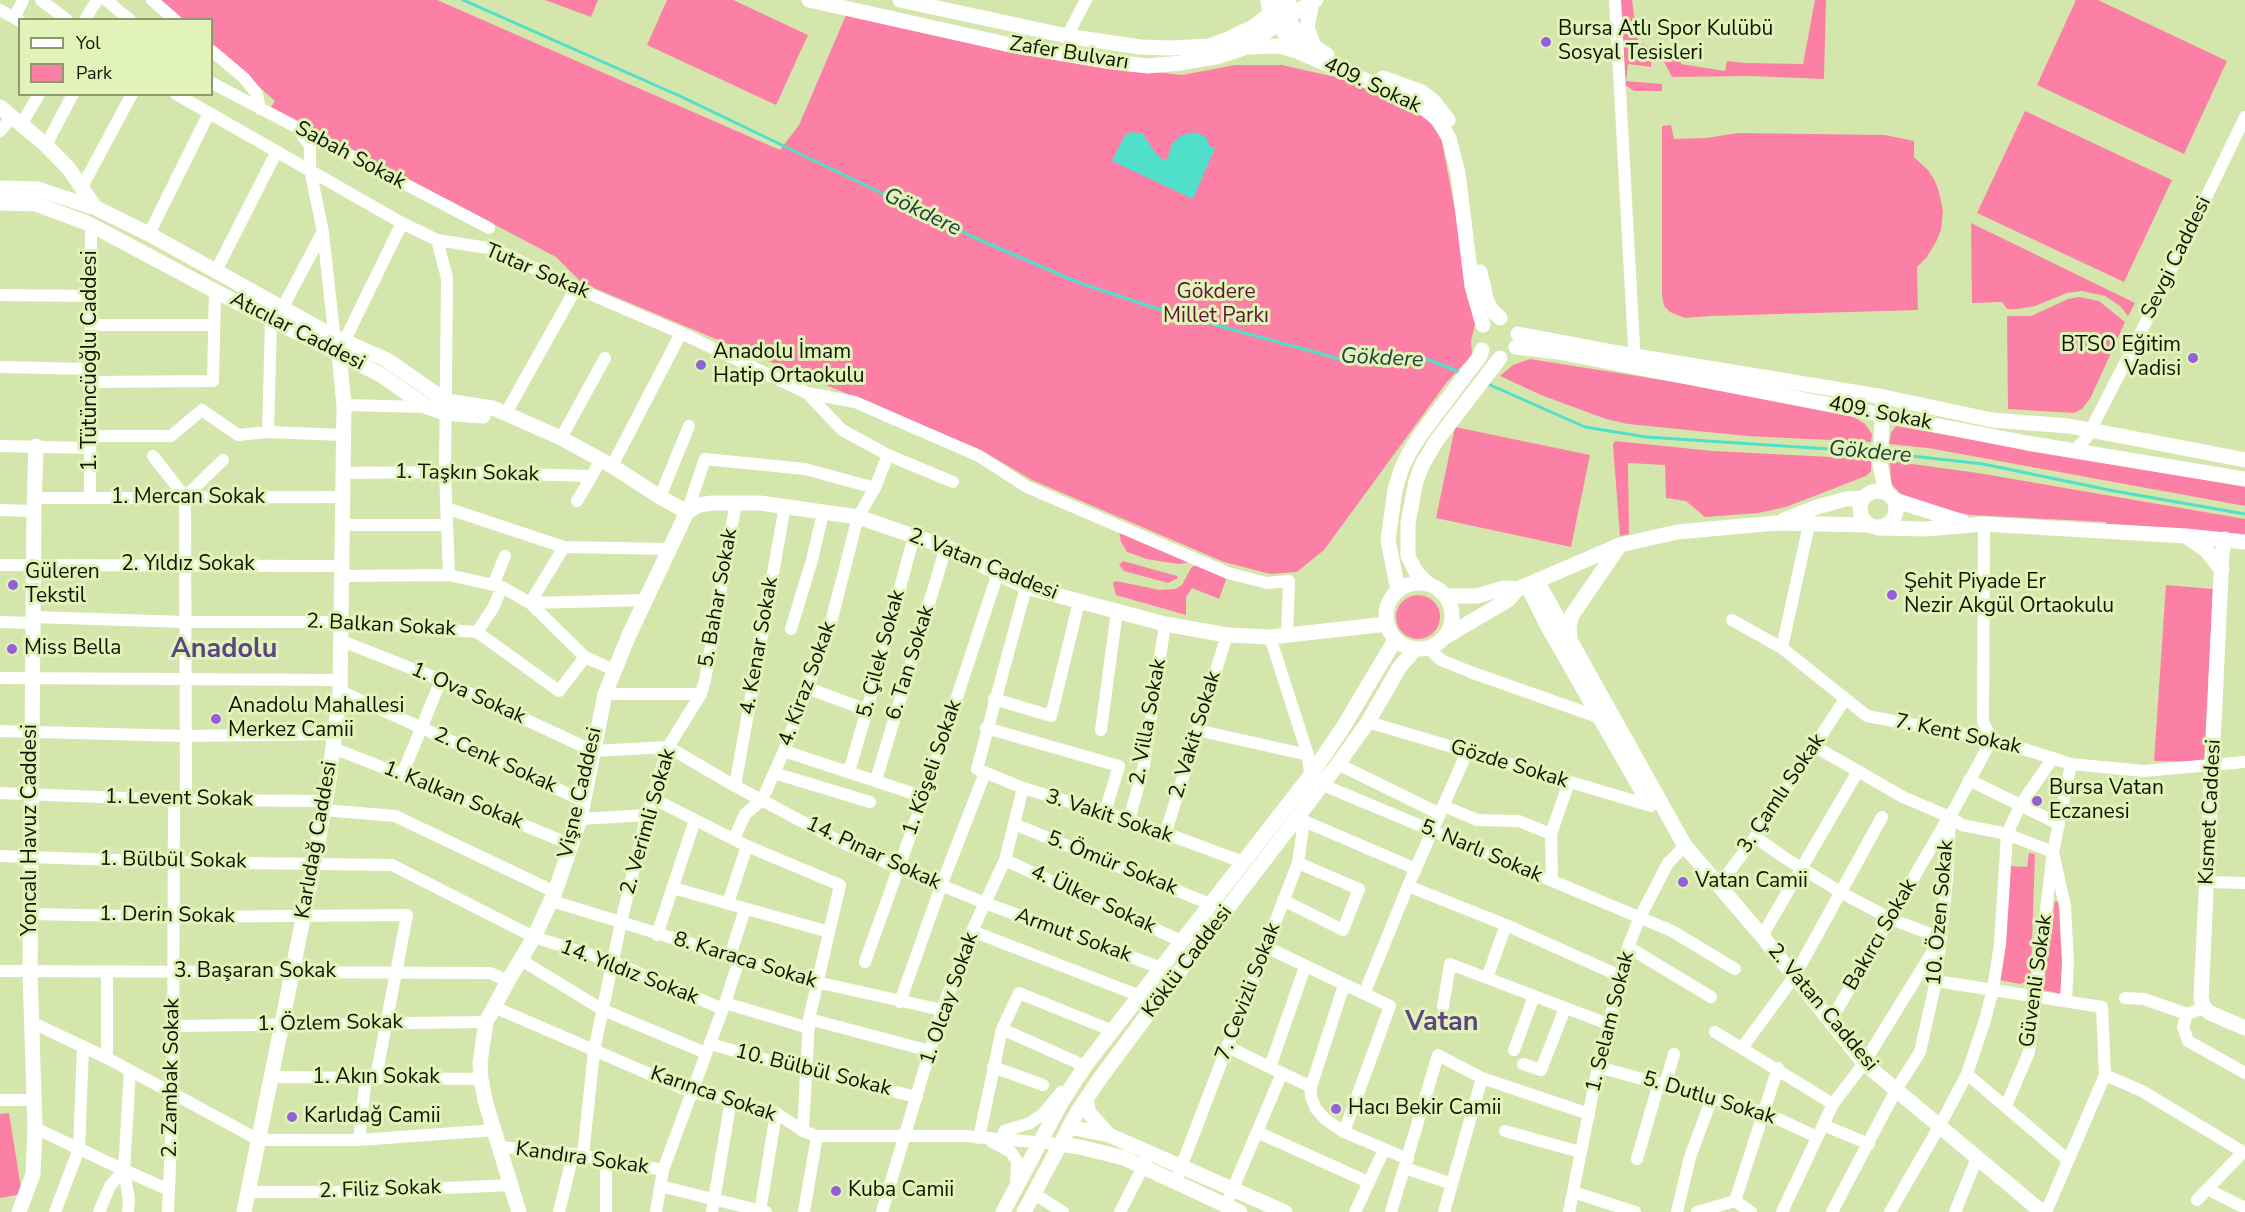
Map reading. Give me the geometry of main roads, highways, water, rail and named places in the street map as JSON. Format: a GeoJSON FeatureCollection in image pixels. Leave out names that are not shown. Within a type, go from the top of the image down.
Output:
{"type":"FeatureCollection","features":[{"type":"Feature","properties":{"kind":"main road","name":"Zafer Bulvarı"},"geometry":{"type":"LineString","coordinates":[[809,0],[1006,44],[1148,66],[1220,56],[1244,48],[1277,9]]}},
{"type":"Feature","properties":{"kind":"main road","name":"Zafer Bulvarı"},"geometry":{"type":"LineString","coordinates":[[904,1],[935,4],[1067,36],[1140,47],[1170,48],[1209,46],[1253,27],[1277,9],[1314,1]]}},
{"type":"Feature","properties":{"kind":"main road"},"geometry":{"type":"LineString","coordinates":[[1314,1],[1307,27],[1315,49]]}},
{"type":"Feature","properties":{"kind":"main road","name":"409. Sokak"},"geometry":{"type":"LineString","coordinates":[[1277,9],[1304,41],[1315,49],[1360,70],[1422,92],[1446,116],[1454,133],[1464,174],[1482,283],[1491,309],[1500,318]]}},
{"type":"Feature","properties":{"kind":"main road","name":"409. Sokak"},"geometry":{"type":"LineString","coordinates":[[1277,9],[1299,52],[1415,102],[1437,118],[1449,138],[1458,173],[1473,286],[1483,325]]}},
{"type":"Feature","properties":{"kind":"main road"},"geometry":{"type":"LineString","coordinates":[[1244,48],[1279,46],[1299,52]]}},
{"type":"Feature","properties":{"kind":"main road"},"geometry":{"type":"LineString","coordinates":[[0,107],[46,145],[69,169],[95,208],[86,209],[83,214],[89,224]]}},
{"type":"Feature","properties":{"kind":"main road","name":"Atıcılar Caddesi"},"geometry":{"type":"LineString","coordinates":[[0,188],[38,189],[95,208],[149,234],[282,307],[339,344],[427,407],[493,408],[506,413],[561,438],[687,512]]}},
{"type":"Feature","properties":{"kind":"main road","name":"Atıcılar Caddesi"},"geometry":{"type":"LineString","coordinates":[[0,203],[36,204],[89,224],[271,320],[387,360],[446,407]]}},
{"type":"Feature","properties":{"kind":"main road"},"geometry":{"type":"LineString","coordinates":[[1398,590],[1388,540],[1395,490],[1408,453],[1481,353],[1478,338],[1483,325],[1487,321],[1500,318],[1512,323],[1517,341],[1512,352],[1498,360],[1437,440],[1423,463],[1412,501],[1407,540],[1408,556],[1416,572],[1446,597],[1452,617],[1445,637]]}},
{"type":"Feature","properties":{"kind":"main road","name":"409. Sokak"},"geometry":{"type":"LineString","coordinates":[[1517,341],[1635,362],[1856,409],[1881,420],[2076,449],[2245,479]]}},
{"type":"Feature","properties":{"kind":"main road","name":"Karlıdağ Caddesi"},"geometry":{"type":"LineString","coordinates":[[244,1212],[294,972],[325,805],[341,686],[344,405],[339,344]]}},
{"type":"Feature","properties":{"kind":"main road"},"geometry":{"type":"LineString","coordinates":[[1481,353],[1498,360]]}},
{"type":"Feature","properties":{"kind":"main road","name":"409. Sokak"},"geometry":{"type":"LineString","coordinates":[[1635,362],[1884,397],[1992,420],[2091,429],[2245,460]]}},
{"type":"Feature","properties":{"kind":"main road"},"geometry":{"type":"LineString","coordinates":[[1880,464],[1860,504],[1860,516],[1873,526],[1888,524],[1896,511],[1880,464],[1884,397]]}},
{"type":"Feature","properties":{"kind":"main road","name":"Yoncalı Havuz Caddesi"},"geometry":{"type":"LineString","coordinates":[[19,1212],[33,1174],[35,1128],[30,971],[36,446]]}},
{"type":"Feature","properties":{"kind":"main road"},"geometry":{"type":"LineString","coordinates":[[1776,523],[1817,507],[1877,491],[1976,524]]}},
{"type":"Feature","properties":{"kind":"main road","name":"2. Vatan Caddesi"},"geometry":{"type":"LineString","coordinates":[[687,512],[699,505],[736,502],[785,506],[858,517],[946,547],[1026,587],[1165,624],[1227,635],[1287,636],[1387,624]]}},
{"type":"Feature","properties":{"kind":"main road","name":"Vişne Caddesi"},"geometry":{"type":"LineString","coordinates":[[519,1212],[486,1104],[481,1079],[480,1063],[486,1023],[534,937],[553,897],[580,819],[605,694],[645,600],[687,512]]}},
{"type":"Feature","properties":{"kind":"main road"},"geometry":{"type":"LineString","coordinates":[[1428,584],[1407,585],[1390,598],[1386,609],[1387,624],[1395,640],[1404,646],[1421,649],[1436,645],[1445,637],[1508,600],[1527,585],[1620,545],[1677,532],[1776,523],[1925,529],[1976,524],[2186,536],[2245,542]]}},
{"type":"Feature","properties":{"kind":"main road"},"geometry":{"type":"LineString","coordinates":[[2186,536],[2206,550],[2222,570]]}},
{"type":"Feature","properties":{"kind":"main road","name":"Kısmet Caddesi"},"geometry":{"type":"LineString","coordinates":[[2225,539],[2201,998],[2204,1008],[2210,1013],[2245,1028]]}},
{"type":"Feature","properties":{"kind":"main road"},"geometry":{"type":"LineString","coordinates":[[1570,639],[1569,625],[1572,615],[1620,545]]}},
{"type":"Feature","properties":{"kind":"main road"},"geometry":{"type":"LineString","coordinates":[[1446,597],[1477,596],[1504,588],[1527,585]]}},
{"type":"Feature","properties":{"kind":"main road","name":"2. Vatan Caddesi"},"geometry":{"type":"LineString","coordinates":[[1527,585],[1570,639],[1685,846],[1762,936],[1830,1022],[1864,1063],[2044,1212]]}},
{"type":"Feature","properties":{"kind":"main road","name":"2. Vatan Caddesi"},"geometry":{"type":"LineString","coordinates":[[1527,585],[1651,806],[1676,832]]}},
{"type":"Feature","properties":{"kind":"main road","name":"Köklü Caddesi"},"geometry":{"type":"LineString","coordinates":[[1024,1212],[1059,1144],[1086,1099],[1197,948],[1301,820],[1342,729],[1395,640]]}},
{"type":"Feature","properties":{"kind":"main road","name":"Köklü Caddesi"},"geometry":{"type":"LineString","coordinates":[[1004,1212],[1039,1142],[1085,1066],[1243,862],[1317,781],[1338,764],[1368,722],[1399,669],[1421,649]]}},
{"type":"Feature","properties":{"kind":"main road"},"geometry":{"type":"LineString","coordinates":[[1086,1099],[1089,1113],[1109,1135]]}},
{"type":"Feature","properties":{"kind":"main road"},"geometry":{"type":"LineString","coordinates":[[1069,1127],[1109,1135],[1233,1189],[1262,1207],[1285,1212]]}},
{"type":"Feature","properties":{"kind":"main road"},"geometry":{"type":"LineString","coordinates":[[1059,1144],[1102,1152],[1143,1167],[1240,1212]]}},
{"type":"Feature","properties":{"kind":"main road"},"geometry":{"type":"LineString","coordinates":[[1047,1166],[1065,1154],[1102,1152]]}},
{"type":"Feature","properties":{"kind":"water"},"geometry":{"type":"Polygon","coordinates":[[[1132,132],[1143,134],[1156,154],[1164,160],[1168,158],[1171,146],[1180,136],[1194,132],[1206,137],[1209,146],[1215,148],[1193,199],[1112,161],[1125,135],[1132,132]]]}},
{"type":"Feature","properties":{"kind":"waterway","name":"Gökdere"},"geometry":{"type":"LineString","coordinates":[[463,0],[682,97],[973,237],[1077,282],[1161,310],[1351,362],[1429,360],[1462,373]]}},
{"type":"Feature","properties":{"kind":"waterway","name":"Gökdere"},"geometry":{"type":"LineString","coordinates":[[1488,384],[1585,427],[1646,437],[1876,452]]}},
{"type":"Feature","properties":{"kind":"waterway","name":"Gökdere"},"geometry":{"type":"LineString","coordinates":[[1885,453],[1983,464],[2114,491],[2245,514]]}},
{"type":"Feature","properties":{"kind":"place","name":"Bursa Atlı Spor Kulübü Sosyal Tesisleri"},"geometry":{"type":"Point","coordinates":[1546,42]}},
{"type":"Feature","properties":{"kind":"place","name":"BTSO Eğitim Vadisi"},"geometry":{"type":"Point","coordinates":[2193,358]}},
{"type":"Feature","properties":{"kind":"place","name":"Anadolu İmam Hatip Ortaokulu"},"geometry":{"type":"Point","coordinates":[701,365]}},
{"type":"Feature","properties":{"kind":"place","name":"Güleren Tekstil"},"geometry":{"type":"Point","coordinates":[13,585]}},
{"type":"Feature","properties":{"kind":"place","name":"Şehit Piyade Er Nezir Akgül Ortaokulu"},"geometry":{"type":"Point","coordinates":[1892,595]}},
{"type":"Feature","properties":{"kind":"place","name":"Miss Bella"},"geometry":{"type":"Point","coordinates":[12,649]}},
{"type":"Feature","properties":{"kind":"place","name":"Anadolu Mahallesi Merkez Camii"},"geometry":{"type":"Point","coordinates":[216,719]}},
{"type":"Feature","properties":{"kind":"place","name":"Bursa Vatan Eczanesi"},"geometry":{"type":"Point","coordinates":[2037,801]}},
{"type":"Feature","properties":{"kind":"place","name":"Vatan Camii"},"geometry":{"type":"Point","coordinates":[1683,882]}},
{"type":"Feature","properties":{"kind":"place","name":"Hacı Bekir Camii"},"geometry":{"type":"Point","coordinates":[1336,1109]}},
{"type":"Feature","properties":{"kind":"place","name":"Karlıdağ Camii"},"geometry":{"type":"Point","coordinates":[292,1117]}},
{"type":"Feature","properties":{"kind":"place","name":"Kuba Camii"},"geometry":{"type":"Point","coordinates":[836,1191]}},
{"type":"Feature","properties":{"kind":"district","name":"Anadolu"},"geometry":{"type":"Point","coordinates":[224,650]}},
{"type":"Feature","properties":{"kind":"district","name":"Vatan"},"geometry":{"type":"Point","coordinates":[1442,1023]}},
{"type":"Feature","properties":{"kind":"park label","name":"Gökdere Millet Parkı"},"geometry":{"type":"Point","coordinates":[1216,305]}}]}
